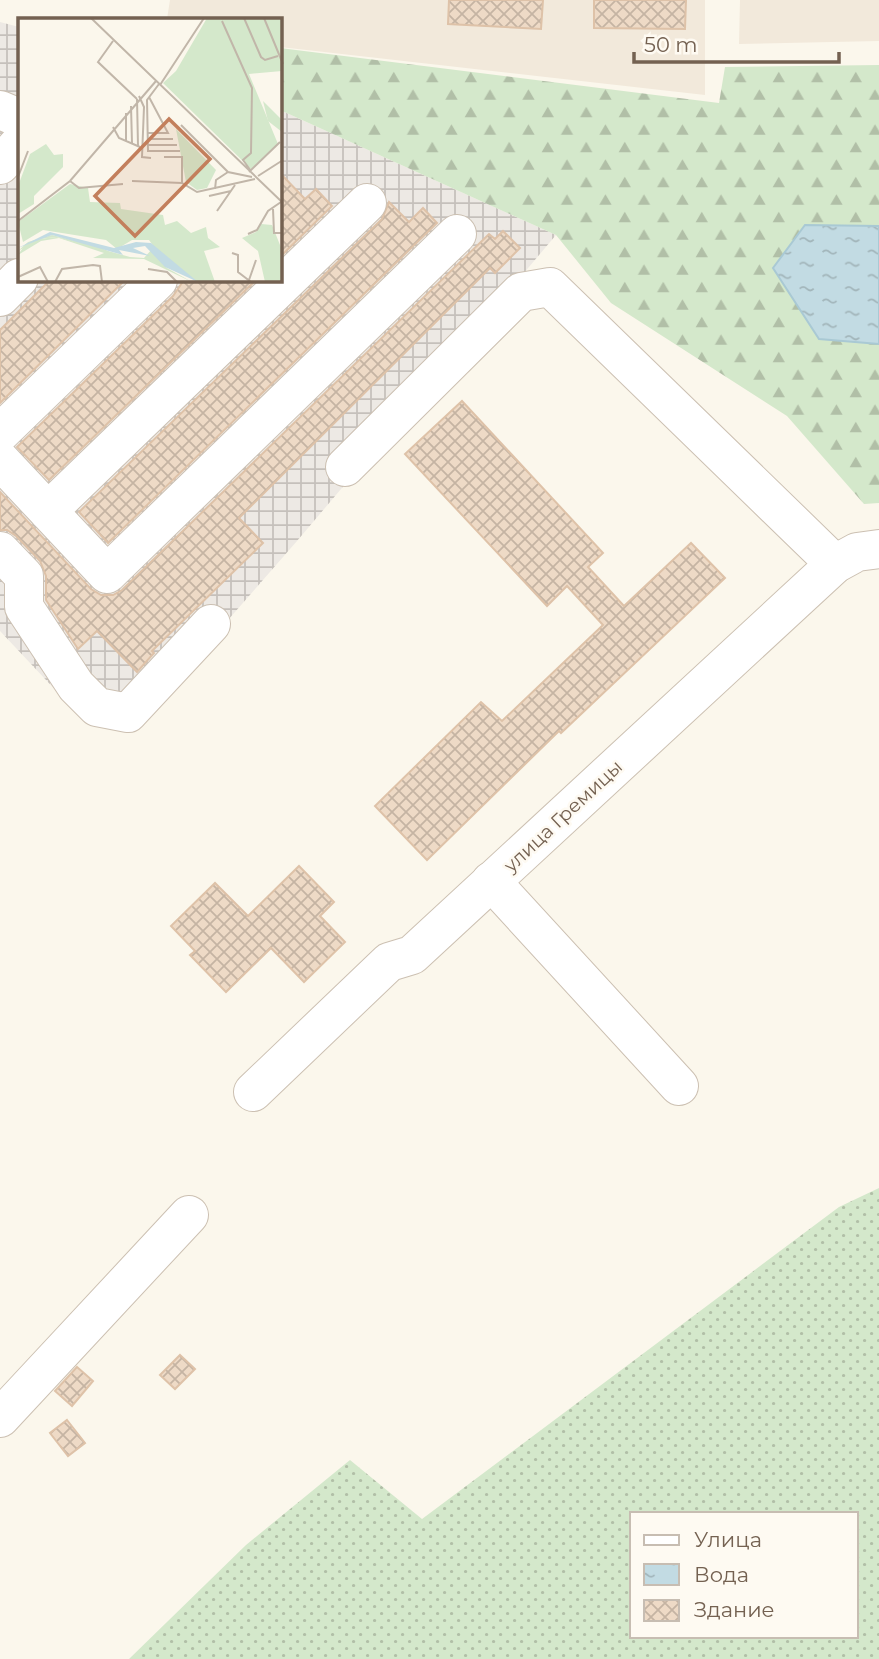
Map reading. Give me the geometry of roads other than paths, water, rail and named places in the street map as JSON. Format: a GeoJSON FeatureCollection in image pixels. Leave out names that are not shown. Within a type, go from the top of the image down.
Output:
{"type":"FeatureCollection","features":[{"type":"Feature","properties":{"kind":"street"},"geometry":{"type":"LineString","coordinates":[[0,110],[18,118]]}},
{"type":"Feature","properties":{"kind":"street"},"geometry":{"type":"LineString","coordinates":[[0,165],[18,145]]}},
{"type":"Feature","properties":{"kind":"street"},"geometry":{"type":"LineString","coordinates":[[48,511],[367,203]]}},
{"type":"Feature","properties":{"kind":"street"},"geometry":{"type":"LineString","coordinates":[[0,460],[107,574],[457,234]]}},
{"type":"Feature","properties":{"kind":"street"},"geometry":{"type":"LineString","coordinates":[[0,297],[18,279]]}},
{"type":"Feature","properties":{"kind":"street"},"geometry":{"type":"LineString","coordinates":[[0,433],[156,282]]}},
{"type":"Feature","properties":{"kind":"street"},"geometry":{"type":"LineString","coordinates":[[345,467],[521,292],[550,287],[835,564]]}},
{"type":"Feature","properties":{"kind":"street","name":"улица Гремицы"},"geometry":{"type":"LineString","coordinates":[[253,1092],[389,962],[412,955],[835,564],[857,552],[879,548]]}},
{"type":"Feature","properties":{"kind":"street"},"geometry":{"type":"LineString","coordinates":[[0,551],[24,576],[12,610],[97,707],[128,713],[211,624]]}},
{"type":"Feature","properties":{"kind":"street"},"geometry":{"type":"LineString","coordinates":[[491,881],[679,1086]]}},
{"type":"Feature","properties":{"kind":"street"},"geometry":{"type":"LineString","coordinates":[[0,1418],[189,1215]]}},
{"type":"Feature","properties":{"kind":"water"},"geometry":{"type":"Polygon","coordinates":[[[805,225],[879,226],[879,344],[819,339],[773,268],[805,225]]]}}]}
